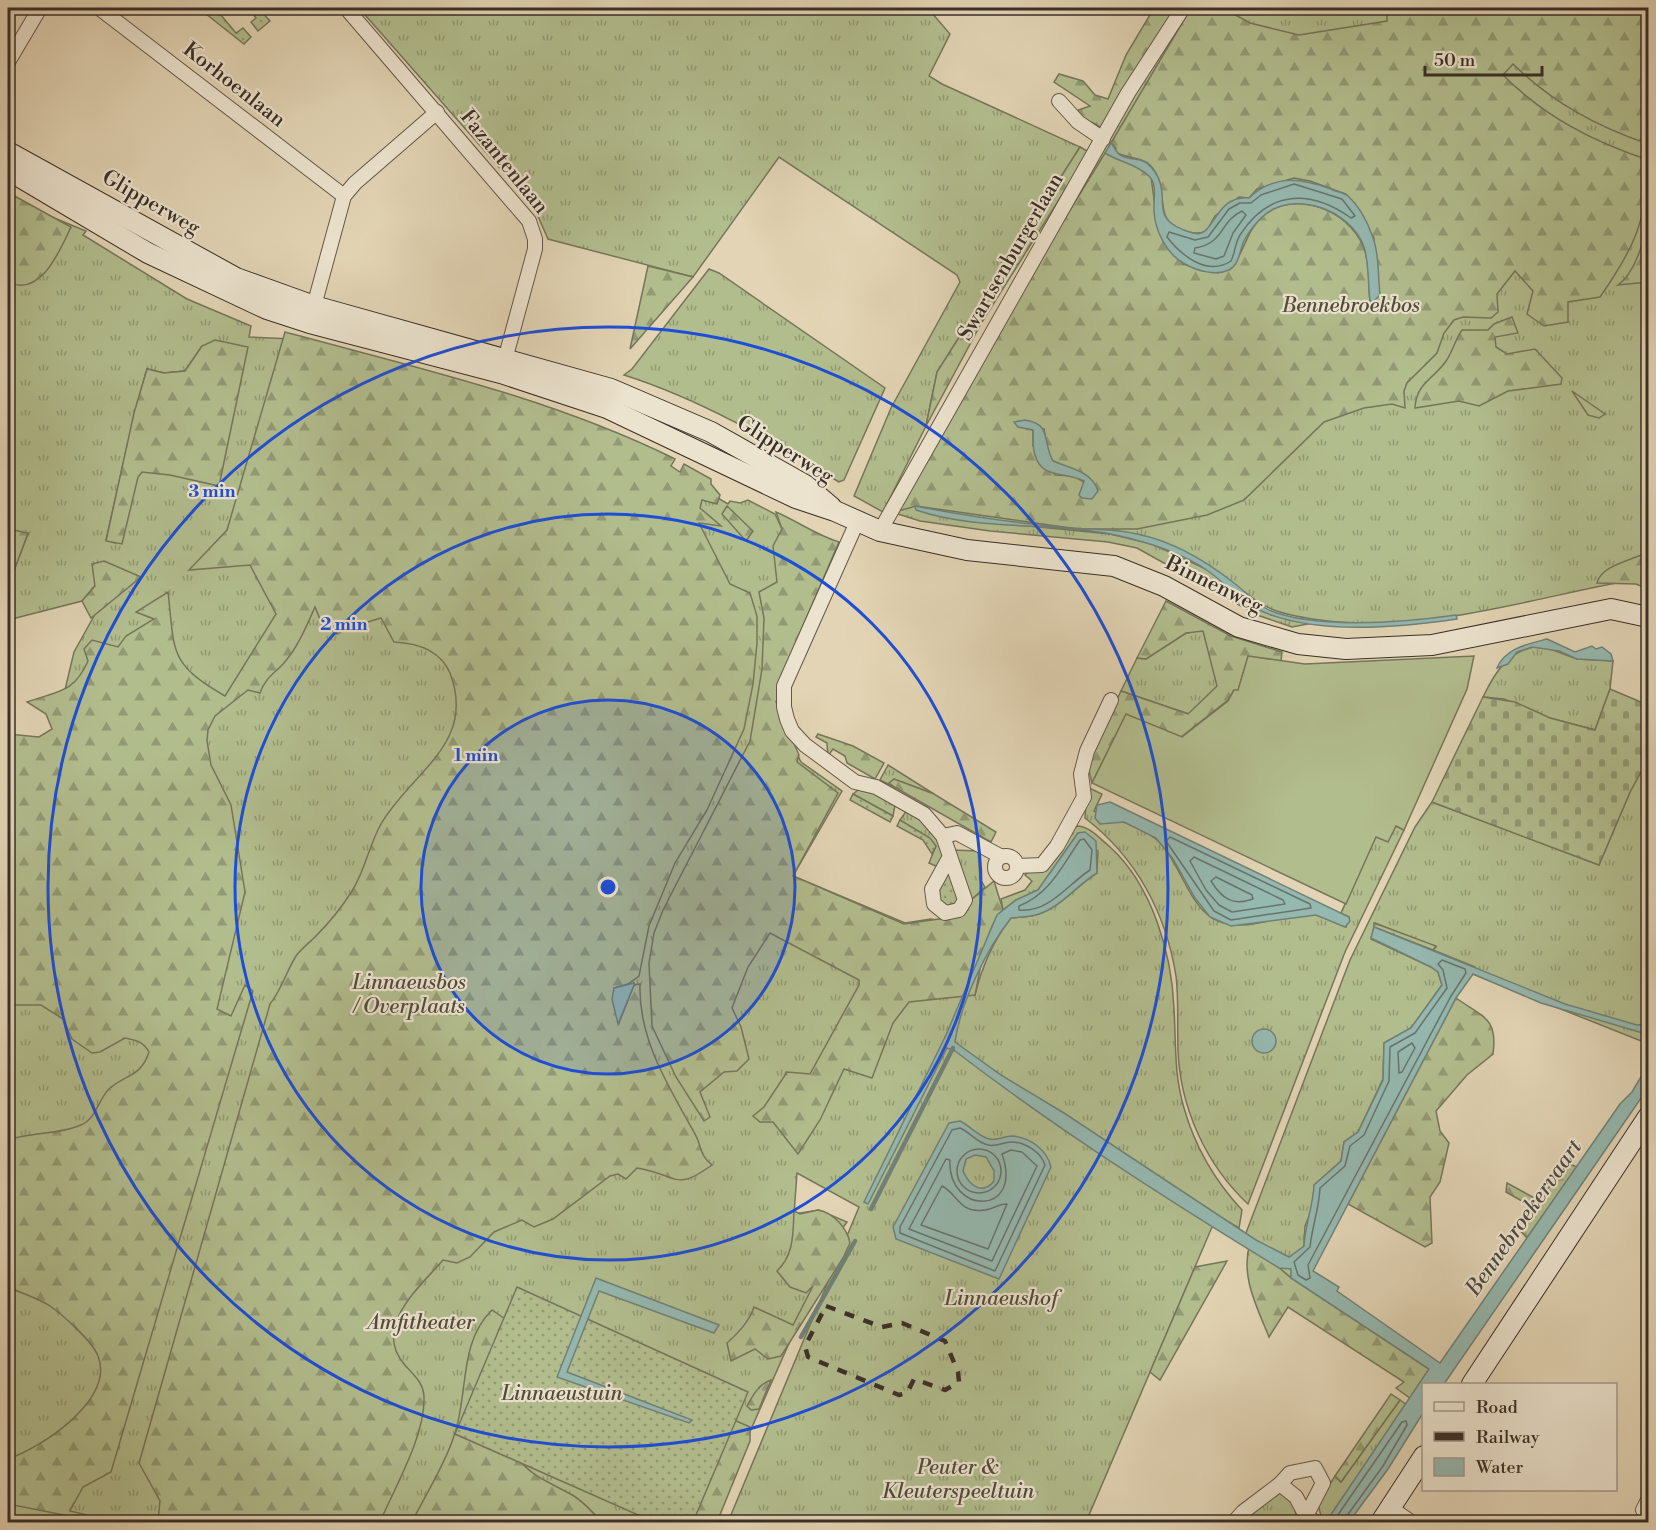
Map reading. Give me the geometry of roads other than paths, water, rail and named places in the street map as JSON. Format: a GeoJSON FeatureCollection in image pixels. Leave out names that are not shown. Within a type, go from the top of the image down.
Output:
{"type":"FeatureCollection","features":[{"type":"Feature","properties":{"kind":"street"},"geometry":{"type":"LineString","coordinates":[[8,62],[40,8]]}},
{"type":"Feature","properties":{"kind":"street","name":"Korhoenlaan"},"geometry":{"type":"LineString","coordinates":[[99,8],[344,196]]}},
{"type":"Feature","properties":{"kind":"street","name":"Fazantenlaan"},"geometry":{"type":"LineString","coordinates":[[346,8],[523,213],[533,231],[535,249],[503,365]]}},
{"type":"Feature","properties":{"kind":"street","name":"Swartsenburgerlaan"},"geometry":{"type":"LineString","coordinates":[[880,531],[1103,139],[1183,8]]}},
{"type":"Feature","properties":{"kind":"street"},"geometry":{"type":"LineString","coordinates":[[1059,101],[1078,123],[1103,139]]}},
{"type":"Feature","properties":{"kind":"street"},"geometry":{"type":"LineString","coordinates":[[312,314],[344,196],[355,183],[437,112]]}},
{"type":"Feature","properties":{"kind":"street","name":"Glipperweg"},"geometry":{"type":"LineString","coordinates":[[8,152],[236,278],[270,300]]}},
{"type":"Feature","properties":{"kind":"street","name":"Glipperweg"},"geometry":{"type":"LineString","coordinates":[[8,170],[148,253],[312,314],[503,365],[607,408],[796,498],[835,511]]}},
{"type":"Feature","properties":{"kind":"street","name":"Binnenweg"},"geometry":{"type":"LineString","coordinates":[[835,511],[880,531],[967,550],[1114,566],[1164,586],[1239,627],[1298,644],[1346,649],[1432,645],[1611,609],[1648,617]]}},
{"type":"Feature","properties":{"kind":"street"},"geometry":{"type":"LineString","coordinates":[[858,522],[784,686],[784,707],[787,719],[792,731],[812,752],[855,782],[876,787],[924,814],[943,836],[949,858]]}},
{"type":"Feature","properties":{"kind":"street"},"geometry":{"type":"LineString","coordinates":[[1017,866],[1042,865],[1075,817],[1084,797],[1081,774],[1087,751],[1111,700]]}},
{"type":"Feature","properties":{"kind":"street"},"geometry":{"type":"LineString","coordinates":[[943,836],[957,833],[1000,856],[1012,857],[1017,866]]}},
{"type":"Feature","properties":{"kind":"street"},"geometry":{"type":"LineString","coordinates":[[1000,856],[994,867],[999,876],[1004,878],[1013,875],[1017,866]]}},
{"type":"Feature","properties":{"kind":"street"},"geometry":{"type":"LineString","coordinates":[[1473,1383],[1648,1117]]}},
{"type":"Feature","properties":{"kind":"street"},"geometry":{"type":"LineString","coordinates":[[1411,1522],[1386,1515],[1422,1459]]}},
{"type":"Feature","properties":{"kind":"street"},"geometry":{"type":"LineString","coordinates":[[1234,1522],[1290,1473],[1315,1468],[1323,1484],[1311,1519]]}},
{"type":"Feature","properties":{"kind":"street"},"geometry":{"type":"LineString","coordinates":[[1280,1484],[1296,1497],[1311,1519]]}},
{"type":"Feature","properties":{"kind":"street"},"geometry":{"type":"LineString","coordinates":[[1648,1500],[1643,1510],[1648,1514]]}},
{"type":"Feature","properties":{"kind":"water"},"geometry":{"type":"Polygon","coordinates":[[[1111,143],[1120,155],[1141,160],[1151,167],[1161,188],[1164,214],[1178,227],[1193,233],[1206,230],[1228,203],[1237,199],[1249,198],[1258,190],[1278,182],[1288,180],[1309,182],[1346,195],[1356,204],[1368,224],[1377,256],[1380,295],[1373,302],[1370,301],[1366,253],[1357,234],[1334,214],[1320,207],[1304,204],[1289,204],[1275,208],[1262,217],[1247,236],[1238,260],[1229,270],[1218,273],[1207,272],[1185,264],[1173,255],[1163,242],[1155,219],[1152,180],[1139,169],[1105,153],[1111,143]]]}},
{"type":"Feature","properties":{"kind":"water"},"geometry":{"type":"Polygon","coordinates":[[[1025,420],[1034,422],[1043,429],[1053,461],[1079,471],[1091,479],[1098,491],[1092,499],[1082,498],[1079,495],[1084,481],[1049,472],[1038,463],[1034,449],[1033,430],[1018,427],[1014,422],[1025,420]]]}},
{"type":"Feature","properties":{"kind":"water"},"geometry":{"type":"Polygon","coordinates":[[[915,506],[1014,522],[1121,531],[1150,537],[1176,547],[1212,567],[1258,604],[1276,613],[1299,619],[1354,623],[1456,615],[1457,619],[1381,627],[1301,623],[1255,608],[1197,564],[1174,552],[1149,544],[1087,530],[964,521],[916,510],[915,506]]]}},
{"type":"Feature","properties":{"kind":"water"},"geometry":{"type":"Polygon","coordinates":[[[1547,639],[1575,652],[1592,646],[1596,649],[1602,647],[1611,654],[1613,661],[1577,659],[1559,651],[1532,647],[1517,652],[1508,664],[1497,668],[1511,651],[1547,639]]]}},
{"type":"Feature","properties":{"kind":"water"},"geometry":{"type":"Polygon","coordinates":[[[1110,802],[1349,917],[1350,921],[1345,927],[1316,915],[1231,926],[1210,917],[1195,898],[1173,859],[1156,838],[1124,822],[1100,824],[1095,818],[1097,805],[1110,802]]]}},
{"type":"Feature","properties":{"kind":"water"},"geometry":{"type":"Polygon","coordinates":[[[1085,832],[1096,841],[1097,873],[1047,910],[1033,916],[1011,918],[976,977],[962,1011],[955,1042],[1001,1075],[1064,1113],[1256,1240],[1289,1257],[1304,1246],[1314,1185],[1341,1161],[1344,1142],[1358,1132],[1383,1080],[1384,1043],[1411,1028],[1442,985],[1438,972],[1431,967],[1371,938],[1374,927],[1565,1004],[1637,1025],[1648,1024],[1648,1034],[1646,1034],[1541,1003],[1473,974],[1456,998],[1313,1271],[1339,1287],[1337,1291],[1440,1363],[1620,1104],[1632,1092],[1648,1065],[1648,1088],[1445,1383],[1422,1383],[1422,1415],[1388,1469],[1349,1522],[1326,1522],[1429,1369],[1291,1278],[1291,1269],[1279,1268],[1155,1190],[1033,1109],[955,1051],[947,1048],[868,1204],[864,1202],[946,1035],[997,915],[1016,900],[1038,890],[1078,833],[1085,832]]]}},
{"type":"Feature","properties":{"kind":"water"},"geometry":{"type":"Polygon","coordinates":[[[634,983],[618,1024],[612,999],[614,988],[634,983]]]}},
{"type":"Feature","properties":{"kind":"water"},"geometry":{"type":"Polygon","coordinates":[[[1264,1029],[1272,1033],[1276,1041],[1272,1049],[1264,1053],[1256,1049],[1252,1041],[1256,1033],[1264,1029]]]}},
{"type":"Feature","properties":{"kind":"water"},"geometry":{"type":"Polygon","coordinates":[[[960,1121],[989,1139],[1012,1136],[1025,1139],[1042,1150],[1051,1167],[999,1279],[896,1239],[893,1227],[949,1123],[960,1121]],[[975,1155],[966,1159],[963,1171],[976,1187],[985,1188],[994,1181],[994,1171],[986,1157],[975,1155]]]}},
{"type":"Feature","properties":{"kind":"water"},"geometry":{"type":"Polygon","coordinates":[[[596,1278],[719,1325],[714,1333],[599,1291],[567,1372],[692,1420],[689,1423],[557,1377],[596,1278]]]}},
{"type":"Feature","properties":{"kind":"waterway"},"geometry":{"type":"LineString","coordinates":[[871,1209],[953,1048]]}},
{"type":"Feature","properties":{"kind":"waterway"},"geometry":{"type":"LineString","coordinates":[[801,1337],[855,1241]]}},
{"type":"Feature","properties":{"kind":"railway"},"geometry":{"type":"LineString","coordinates":[[826,1306],[882,1327],[902,1323],[945,1341],[958,1372],[959,1382],[945,1390],[914,1379],[907,1393],[899,1395],[808,1357],[805,1346],[826,1306]]}},
{"type":"Feature","properties":{"kind":"park label","name":"Bennebroekbos"},"geometry":{"type":"Point","coordinates":[1351,306]}},
{"type":"Feature","properties":{"kind":"park label","name":"Linnaeusbos / Overplaats"},"geometry":{"type":"Point","coordinates":[409,995]}},
{"type":"Feature","properties":{"kind":"park label","name":"Linnaeushof"},"geometry":{"type":"Point","coordinates":[1001,1299]}},
{"type":"Feature","properties":{"kind":"park label","name":"Amfitheater"},"geometry":{"type":"Point","coordinates":[421,1323]}},
{"type":"Feature","properties":{"kind":"park label","name":"Linnaeustuin"},"geometry":{"type":"Point","coordinates":[562,1394]}},
{"type":"Feature","properties":{"kind":"park label","name":"Peuter & Kleuterspeeltuin"},"geometry":{"type":"Point","coordinates":[958,1480]}},
{"type":"Feature","properties":{"kind":"water label","name":"Bennebroekervaart"},"geometry":{"type":"Point","coordinates":[1524,1218]}}]}
